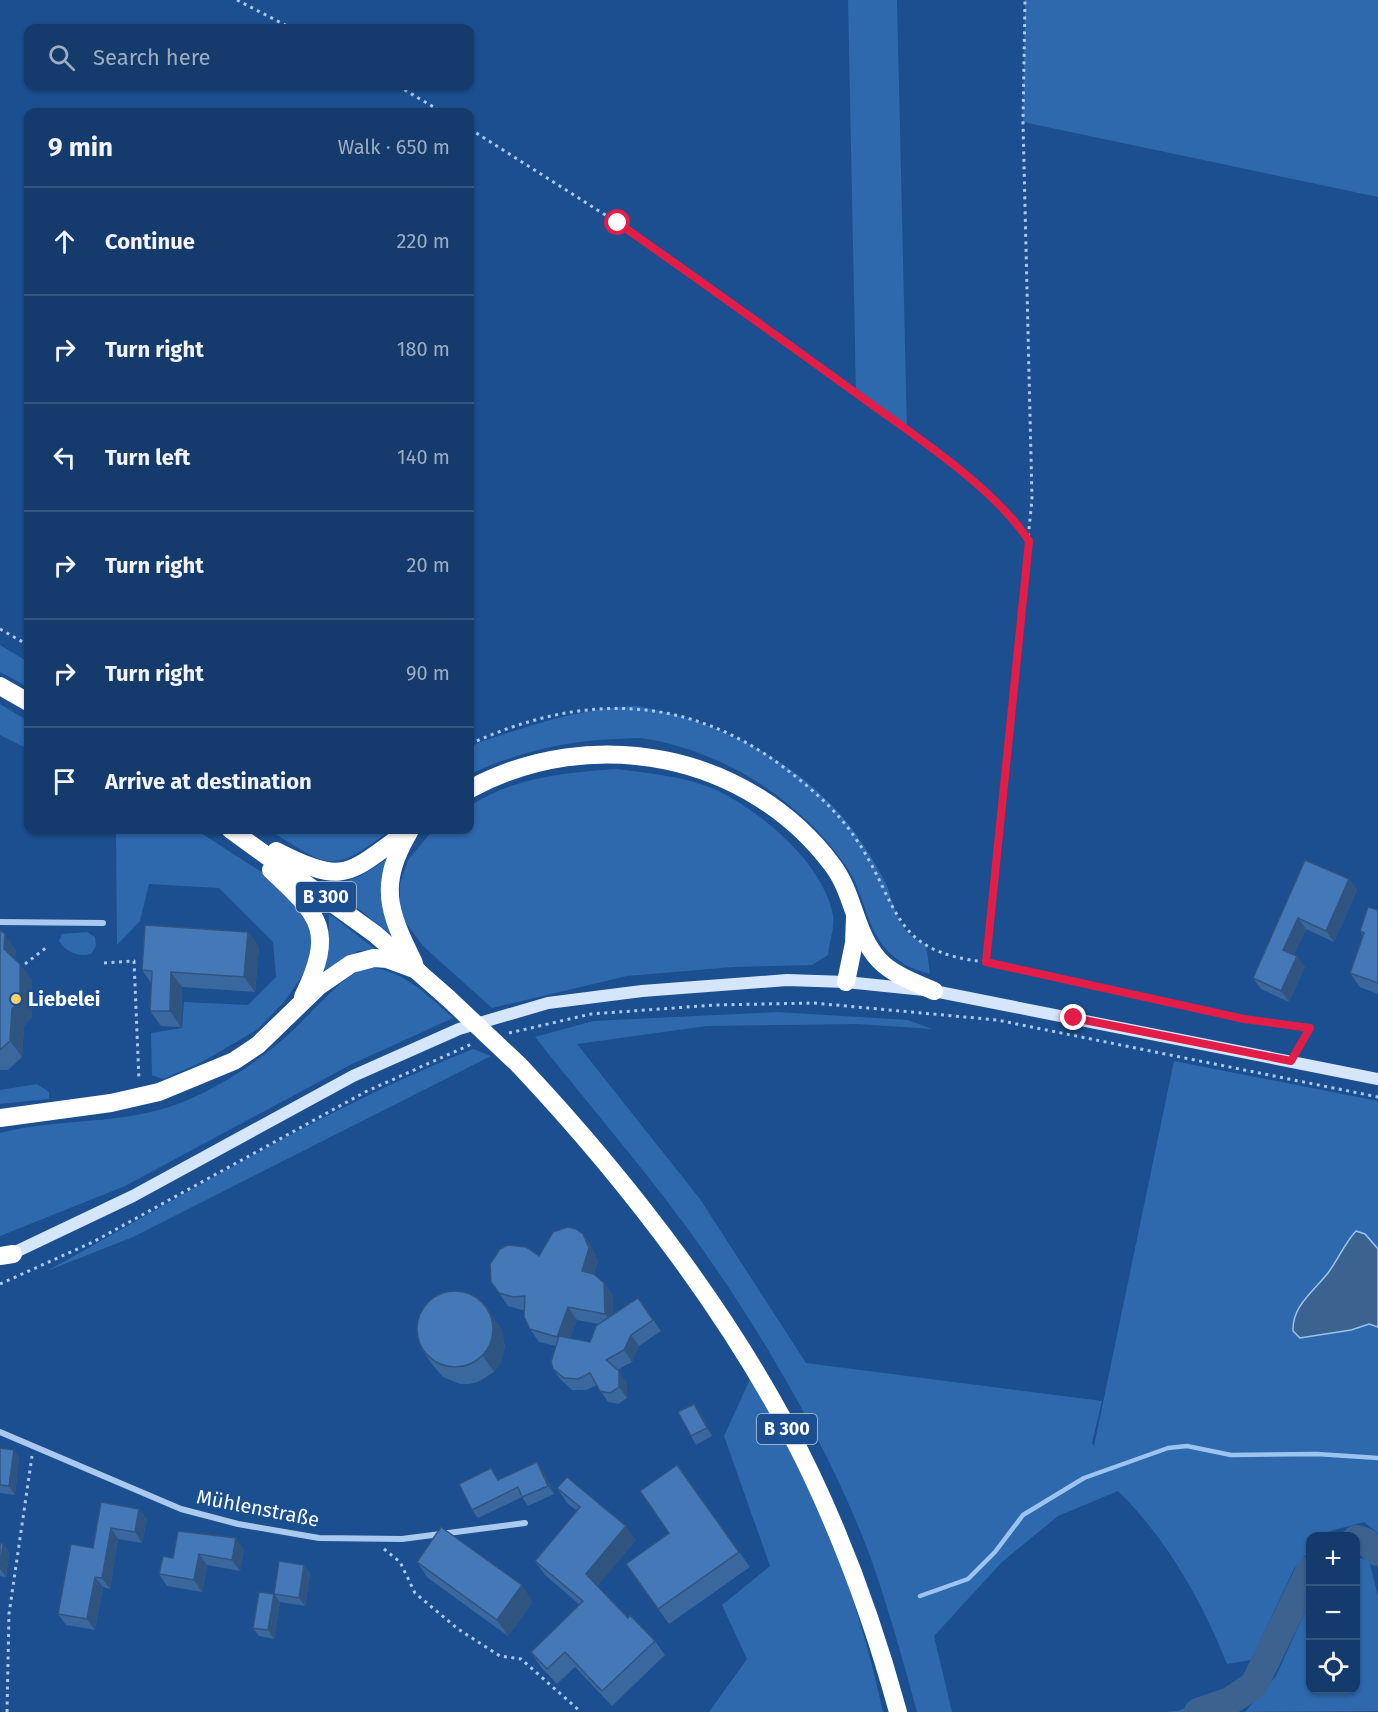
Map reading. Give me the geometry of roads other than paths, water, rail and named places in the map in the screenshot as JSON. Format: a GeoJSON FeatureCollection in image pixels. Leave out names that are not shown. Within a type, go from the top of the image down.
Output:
{"type":"FeatureCollection","features":[{"type":"Feature","properties":{"kind":"highway"},"geometry":{"type":"LineString","coordinates":[[0,686],[24,700]]}},
{"type":"Feature","properties":{"kind":"highway"},"geometry":{"type":"LineString","coordinates":[[474,787],[501,774],[565,756],[605,753],[643,755],[688,764],[725,778],[790,820],[813,841],[848,889],[868,943],[880,961],[907,979],[934,991]]}},
{"type":"Feature","properties":{"kind":"highway"},"geometry":{"type":"LineString","coordinates":[[235,834],[313,911],[318,922],[320,957],[300,1004]]}},
{"type":"Feature","properties":{"kind":"highway","name":"B 300"},"geometry":{"type":"LineString","coordinates":[[237,834],[337,905],[417,970],[519,1065],[565,1114],[617,1177],[745,1354],[811,1472],[849,1561],[898,1712]]}},
{"type":"Feature","properties":{"kind":"highway"},"geometry":{"type":"LineString","coordinates":[[239,834],[309,868],[336,874],[355,868],[404,834]]}},
{"type":"Feature","properties":{"kind":"highway"},"geometry":{"type":"LineString","coordinates":[[408,834],[393,864],[389,896],[391,916],[417,970]]}},
{"type":"Feature","properties":{"kind":"highway"},"geometry":{"type":"LineString","coordinates":[[846,982],[854,943],[855,913]]}},
{"type":"Feature","properties":{"kind":"highway"},"geometry":{"type":"LineString","coordinates":[[0,1118],[159,1092],[234,1060],[279,1028],[300,1004],[338,972],[364,960],[387,959],[417,970]]}},
{"type":"Feature","properties":{"kind":"main road"},"geometry":{"type":"LineString","coordinates":[[4,1256],[134,1196],[353,1076],[459,1029],[548,1003],[642,991],[787,980],[846,982],[934,991],[1378,1079]]}},
{"type":"Feature","properties":{"kind":"street"},"geometry":{"type":"LineString","coordinates":[[0,922],[103,922]]}},
{"type":"Feature","properties":{"kind":"street","name":"Mühlenstraße"},"geometry":{"type":"LineString","coordinates":[[0,1432],[181,1509],[238,1524],[319,1538],[374,1540],[525,1523]]}},
{"type":"Feature","properties":{"kind":"lane"},"geometry":{"type":"LineString","coordinates":[[1291,1061],[1310,1028]]}},
{"type":"Feature","properties":{"kind":"waterway"},"geometry":{"type":"LineString","coordinates":[[920,1596],[968,1579],[995,1552],[1023,1515],[1084,1478],[1168,1448],[1187,1446],[1231,1455],[1317,1454],[1378,1458]]}},
{"type":"Feature","properties":{"kind":"waterway"},"geometry":{"type":"LineString","coordinates":[[1360,1540],[1378,1552]]}},
{"type":"Feature","properties":{"kind":"waterway"},"geometry":{"type":"LineString","coordinates":[[1198,1712],[1230,1701],[1254,1685],[1306,1578]]}},
{"type":"Feature","properties":{"kind":"place","name":"Liebelei"},"geometry":{"type":"Point","coordinates":[16,999]}}]}
